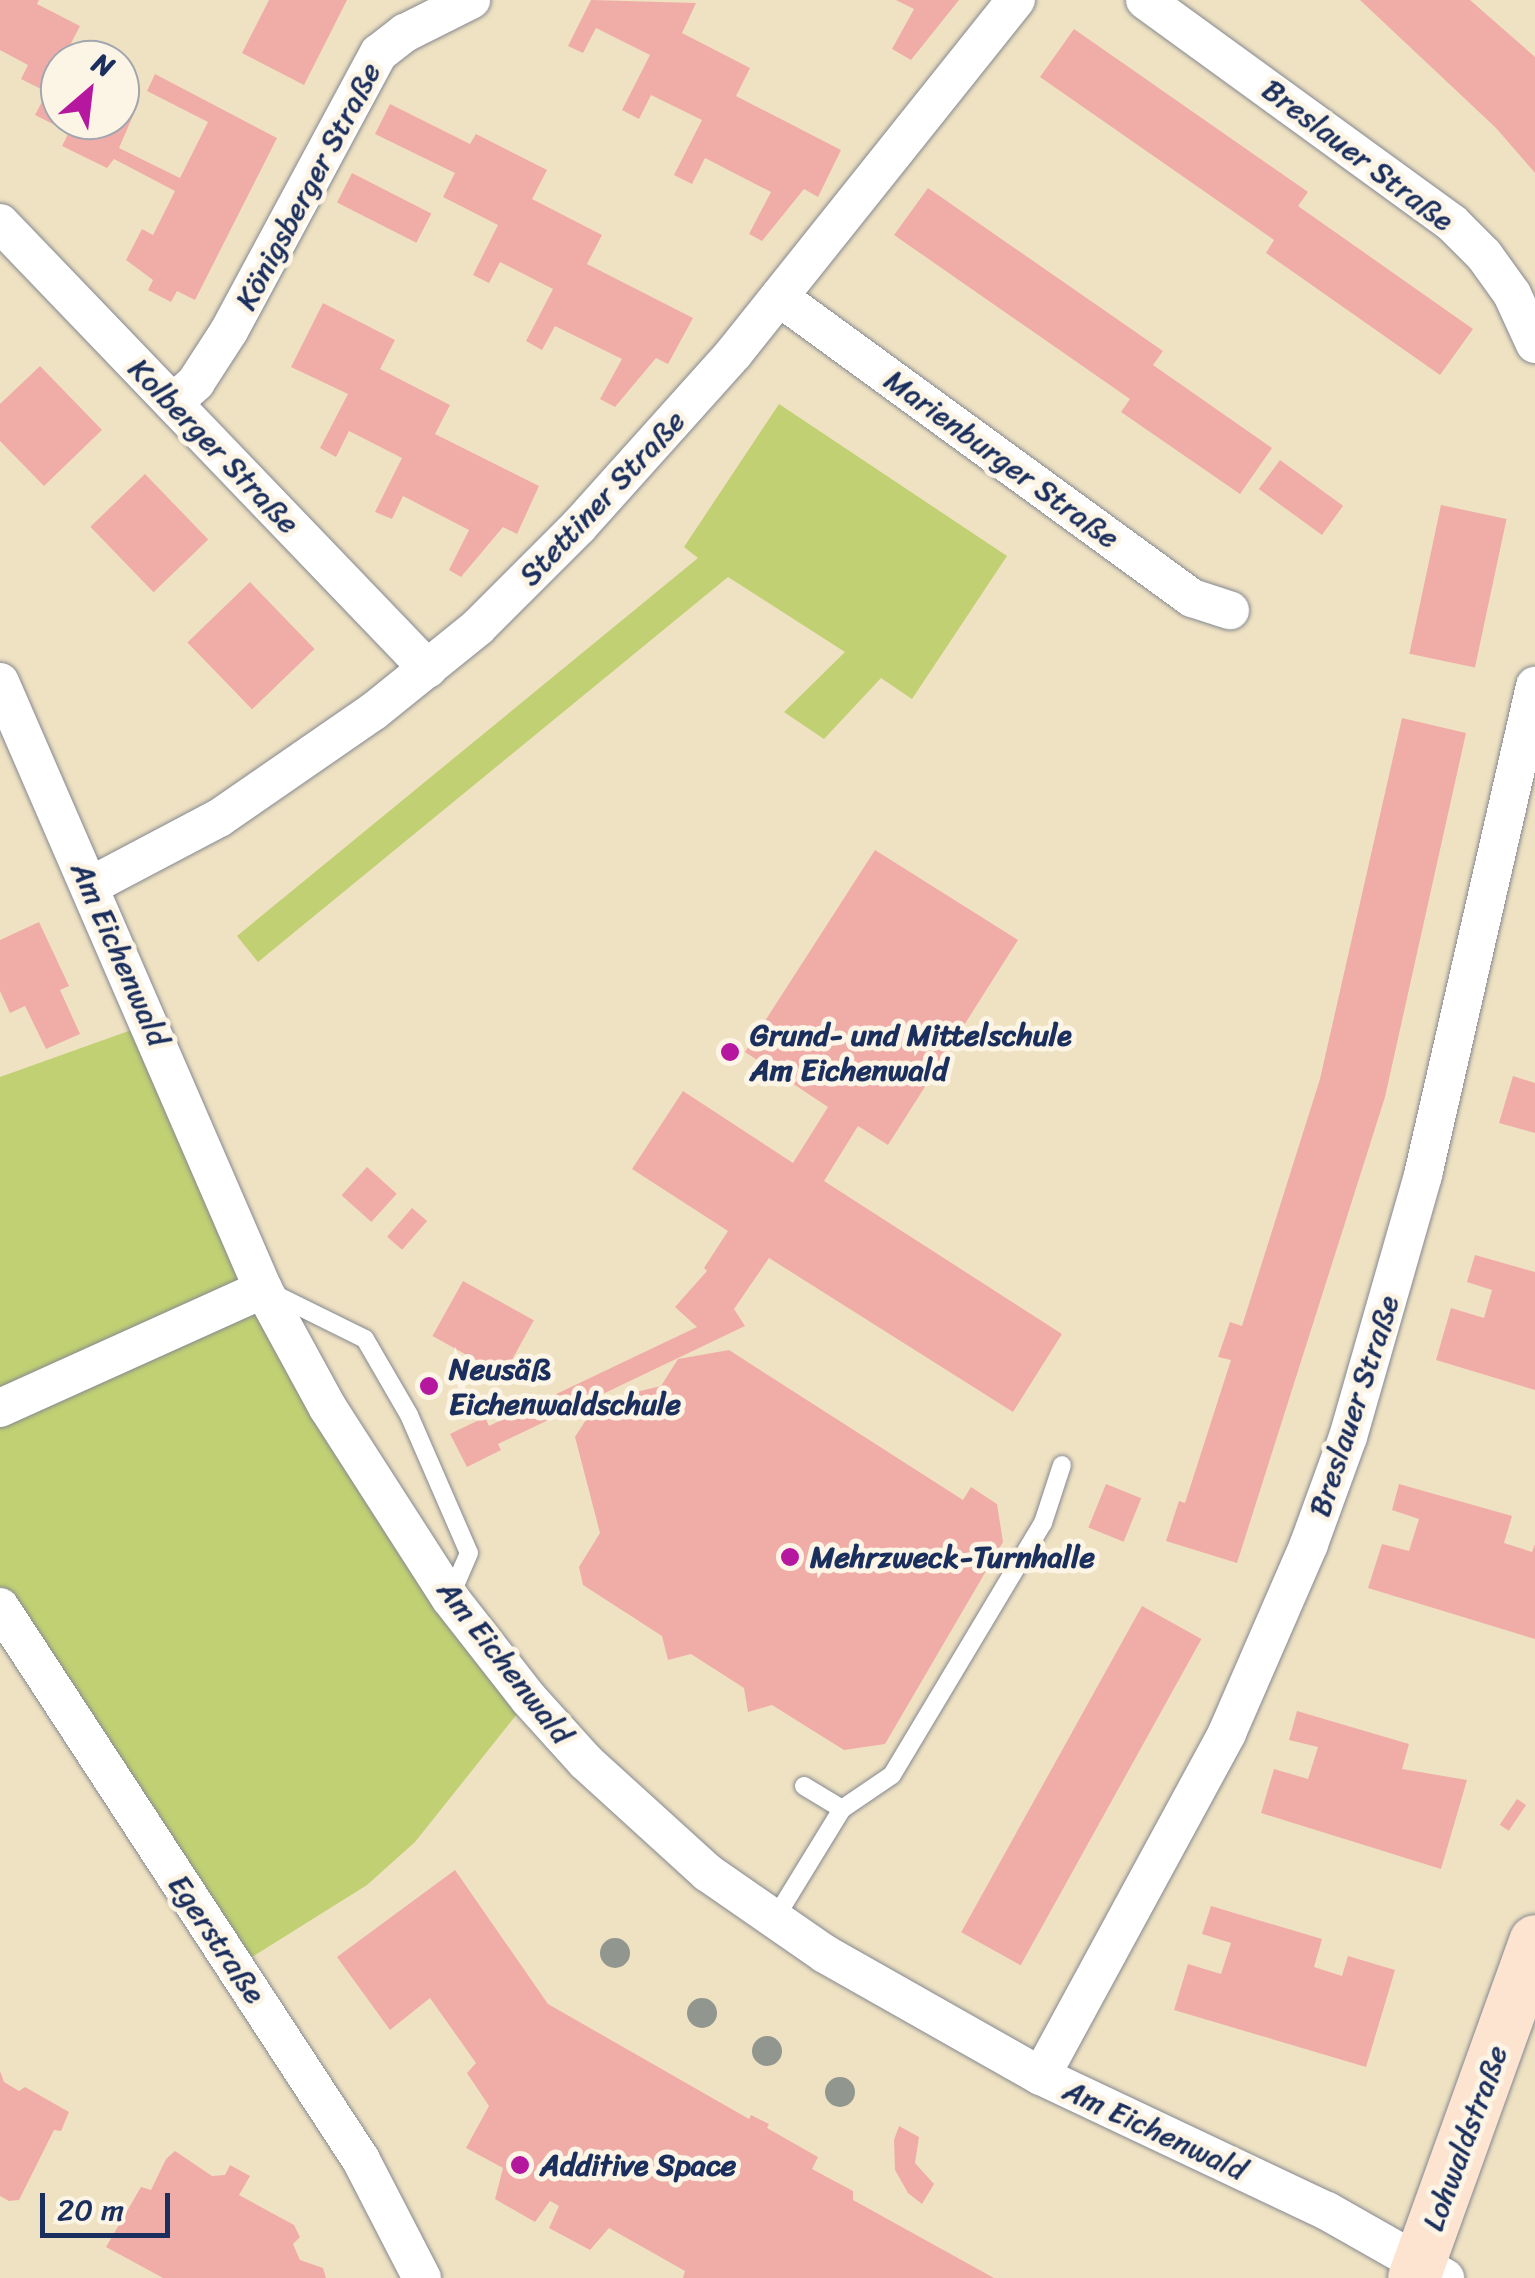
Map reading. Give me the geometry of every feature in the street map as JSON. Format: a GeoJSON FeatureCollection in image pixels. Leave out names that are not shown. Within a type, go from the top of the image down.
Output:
{"type":"FeatureCollection","features":[{"type":"Feature","properties":{"kind":"street","name":"Königsberger Straße"},"geometry":{"type":"LineString","coordinates":[[173,403],[213,359],[380,53],[405,34],[471,0]]}},
{"type":"Feature","properties":{"kind":"street","name":"Stettiner Straße"},"geometry":{"type":"LineString","coordinates":[[90,886],[219,818],[428,669],[478,627],[579,526],[779,297],[1016,0]]}},
{"type":"Feature","properties":{"kind":"street","name":"Breslauer Straße"},"geometry":{"type":"LineString","coordinates":[[1145,0],[1452,223],[1512,294],[1535,344]]}},
{"type":"Feature","properties":{"kind":"street","name":"Kolberger Straße"},"geometry":{"type":"LineString","coordinates":[[0,222],[428,669]]}},
{"type":"Feature","properties":{"kind":"street","name":"Marienburger Straße"},"geometry":{"type":"LineString","coordinates":[[779,297],[1192,598],[1230,610]]}},
{"type":"Feature","properties":{"kind":"street","name":"Am Eichenwald"},"geometry":{"type":"LineString","coordinates":[[0,682],[264,1289],[328,1408],[450,1598],[528,1698],[644,1819],[774,1920],[940,2022],[1040,2076],[1309,2202],[1427,2273]]}},
{"type":"Feature","properties":{"kind":"street","name":"Breslauer Straße"},"geometry":{"type":"LineString","coordinates":[[1040,2076],[1227,1734],[1310,1544],[1348,1436],[1424,1175],[1535,686]]}},
{"type":"Feature","properties":{"kind":"street"},"geometry":{"type":"LineString","coordinates":[[0,1408],[264,1289]]}},
{"type":"Feature","properties":{"kind":"street","name":"Egerstraße"},"geometry":{"type":"LineString","coordinates":[[0,1608],[350,2143],[422,2278]]}},
{"type":"Feature","properties":{"kind":"street","name":"Lohwaldstraße"},"geometry":{"type":"LineString","coordinates":[[1427,2273],[1535,1941]]}},
{"type":"Feature","properties":{"kind":"lane"},"geometry":{"type":"LineString","coordinates":[[264,1289],[365,1339],[408,1414],[469,1553],[450,1598]]}},
{"type":"Feature","properties":{"kind":"lane"},"geometry":{"type":"LineString","coordinates":[[774,1920],[842,1809],[892,1774],[1043,1523],[1062,1465]]}},
{"type":"Feature","properties":{"kind":"lane"},"geometry":{"type":"LineString","coordinates":[[804,1786],[842,1809]]}},
{"type":"Feature","properties":{"kind":"green space"},"geometry":{"type":"Polygon","coordinates":[[[779,404],[1007,556],[912,699],[881,678],[824,739],[784,712],[845,652],[728,577],[258,962],[237,936],[698,558],[684,547],[779,404]]]}},
{"type":"Feature","properties":{"kind":"green space"},"geometry":{"type":"Polygon","coordinates":[[[151,1023],[263,1289],[529,1699],[415,1842],[367,1885],[236,1967],[0,1607],[0,1077],[151,1023]]]}},
{"type":"Feature","properties":{"kind":"building"},"geometry":{"type":"Polygon","coordinates":[[[0,0],[39,0],[37,4],[80,26],[73,40],[40,40],[40,88],[21,79],[28,65],[0,50],[0,0]]]}},
{"type":"Feature","properties":{"kind":"building"},"geometry":{"type":"Polygon","coordinates":[[[269,0],[347,0],[304,85],[242,53],[269,0]]]}},
{"type":"Feature","properties":{"kind":"building"},"geometry":{"type":"Polygon","coordinates":[[[591,0],[696,3],[682,33],[750,68],[736,96],[841,150],[818,197],[804,189],[762,241],[749,234],[771,192],[705,158],[692,184],[674,175],[702,120],[651,95],[639,119],[622,110],[650,55],[596,28],[583,53],[568,46],[591,0]]]}},
{"type":"Feature","properties":{"kind":"building"},"geometry":{"type":"Polygon","coordinates":[[[896,0],[959,0],[911,60],[892,49],[914,9],[896,0]]]}},
{"type":"Feature","properties":{"kind":"building"},"geometry":{"type":"Polygon","coordinates":[[[1360,0],[1470,0],[1535,57],[1535,173],[1496,128],[1360,0]]]}},
{"type":"Feature","properties":{"kind":"building"},"geometry":{"type":"Polygon","coordinates":[[[1074,29],[1308,192],[1298,206],[1473,329],[1440,375],[1266,253],[1274,240],[1040,77],[1074,29]]]}},
{"type":"Feature","properties":{"kind":"building"},"geometry":{"type":"Polygon","coordinates":[[[155,74],[277,138],[195,300],[177,291],[171,302],[148,290],[153,280],[126,260],[142,229],[153,235],[175,191],[114,159],[107,168],[62,146],[65,140],[122,140],[119,148],[180,178],[208,122],[147,91],[155,74]]]}},
{"type":"Feature","properties":{"kind":"building"},"geometry":{"type":"Polygon","coordinates":[[[390,104],[470,144],[476,134],[547,170],[532,199],[602,235],[587,264],[693,318],[668,364],[656,358],[615,407],[600,399],[622,359],[555,326],[542,350],[526,341],[553,289],[500,262],[489,283],[473,275],[498,225],[443,197],[455,173],[375,134],[390,104]]]}},
{"type":"Feature","properties":{"kind":"building"},"geometry":{"type":"Polygon","coordinates":[[[352,173],[431,213],[416,243],[337,202],[352,173]]]}},
{"type":"Feature","properties":{"kind":"building"},"geometry":{"type":"Polygon","coordinates":[[[928,188],[1163,351],[1153,365],[1272,448],[1240,494],[1121,412],[1130,399],[894,235],[928,188]]]}},
{"type":"Feature","properties":{"kind":"building"},"geometry":{"type":"Polygon","coordinates":[[[323,303],[395,340],[380,369],[450,405],[435,434],[539,486],[517,534],[503,527],[461,577],[449,570],[469,530],[403,496],[392,519],[375,512],[402,458],[349,431],[336,457],[320,448],[348,394],[291,367],[323,303]]]}},
{"type":"Feature","properties":{"kind":"building"},"geometry":{"type":"Polygon","coordinates":[[[40,366],[102,430],[44,486],[0,441],[0,404],[40,366]]]}},
{"type":"Feature","properties":{"kind":"building"},"geometry":{"type":"Polygon","coordinates":[[[1280,460],[1343,506],[1322,535],[1259,489],[1280,460]]]}},
{"type":"Feature","properties":{"kind":"building"},"geometry":{"type":"Polygon","coordinates":[[[145,474],[208,539],[154,592],[90,527],[145,474]]]}},
{"type":"Feature","properties":{"kind":"building"},"geometry":{"type":"Polygon","coordinates":[[[1441,505],[1507,519],[1475,668],[1409,654],[1441,505]]]}},
{"type":"Feature","properties":{"kind":"building"},"geometry":{"type":"Polygon","coordinates":[[[250,582],[315,649],[252,709],[187,642],[250,582]]]}},
{"type":"Feature","properties":{"kind":"building"},"geometry":{"type":"Polygon","coordinates":[[[1402,718],[1466,733],[1385,1097],[1237,1563],[1166,1541],[1179,1501],[1185,1503],[1231,1360],[1218,1357],[1230,1322],[1242,1326],[1320,1079],[1402,718]]]}},
{"type":"Feature","properties":{"kind":"building"},"geometry":{"type":"Polygon","coordinates":[[[875,850],[1018,940],[888,1145],[858,1126],[824,1181],[1062,1334],[1013,1412],[769,1258],[734,1309],[745,1326],[498,1444],[501,1450],[467,1467],[450,1434],[485,1417],[489,1426],[697,1327],[675,1307],[707,1271],[704,1268],[728,1231],[632,1169],[683,1091],[793,1163],[828,1107],[745,1052],[875,850]]]}},
{"type":"Feature","properties":{"kind":"building"},"geometry":{"type":"Polygon","coordinates":[[[39,922],[69,986],[60,990],[80,1034],[46,1049],[25,1006],[10,1013],[0,991],[0,940],[39,922]]]}},
{"type":"Feature","properties":{"kind":"building"},"geometry":{"type":"Polygon","coordinates":[[[1513,1076],[1535,1083],[1535,1133],[1499,1123],[1513,1076]]]}},
{"type":"Feature","properties":{"kind":"building"},"geometry":{"type":"Polygon","coordinates":[[[367,1167],[397,1194],[371,1222],[342,1195],[367,1167]]]}},
{"type":"Feature","properties":{"kind":"building"},"geometry":{"type":"Polygon","coordinates":[[[412,1208],[427,1221],[402,1250],[387,1237],[412,1208]]]}},
{"type":"Feature","properties":{"kind":"building"},"geometry":{"type":"Polygon","coordinates":[[[1475,1255],[1535,1272],[1535,1390],[1436,1360],[1451,1308],[1484,1318],[1492,1290],[1467,1282],[1475,1255]]]}},
{"type":"Feature","properties":{"kind":"building"},"geometry":{"type":"Polygon","coordinates":[[[463,1281],[534,1320],[503,1375],[432,1336],[463,1281]]]}},
{"type":"Feature","properties":{"kind":"building","name":"Mehrzweck-Turnhalle"},"geometry":{"type":"Polygon","coordinates":[[[729,1350],[963,1500],[971,1487],[997,1504],[1003,1542],[885,1744],[844,1750],[772,1705],[748,1712],[744,1688],[691,1654],[668,1660],[662,1636],[583,1585],[579,1567],[600,1533],[575,1437],[598,1401],[661,1386],[678,1359],[729,1350]]]}},
{"type":"Feature","properties":{"kind":"building"},"geometry":{"type":"Polygon","coordinates":[[[1106,1484],[1141,1498],[1124,1542],[1088,1528],[1106,1484]]]}},
{"type":"Feature","properties":{"kind":"building"},"geometry":{"type":"Polygon","coordinates":[[[1399,1484],[1512,1516],[1504,1543],[1532,1552],[1535,1544],[1535,1639],[1368,1588],[1382,1544],[1409,1551],[1419,1519],[1392,1510],[1399,1484]]]}},
{"type":"Feature","properties":{"kind":"building"},"geometry":{"type":"Polygon","coordinates":[[[1142,1606],[1201,1639],[1021,1965],[961,1932],[1142,1606]]]}},
{"type":"Feature","properties":{"kind":"building"},"geometry":{"type":"Polygon","coordinates":[[[1297,1711],[1409,1744],[1402,1769],[1467,1780],[1441,1869],[1261,1813],[1274,1769],[1308,1779],[1318,1747],[1289,1740],[1297,1711]]]}},
{"type":"Feature","properties":{"kind":"building"},"geometry":{"type":"Polygon","coordinates":[[[1517,1799],[1526,1805],[1509,1831],[1500,1825],[1517,1799]]]}},
{"type":"Feature","properties":{"kind":"building"},"geometry":{"type":"Polygon","coordinates":[[[455,1870],[548,2004],[749,2119],[751,2115],[769,2124],[767,2128],[818,2157],[812,2169],[853,2191],[853,2200],[994,2278],[683,2278],[685,2271],[609,2228],[590,2250],[549,2228],[559,2206],[550,2201],[535,2222],[495,2199],[503,2168],[466,2148],[489,2106],[467,2073],[476,2063],[430,1998],[390,2030],[337,1957],[455,1870]]]}},
{"type":"Feature","properties":{"kind":"building"},"geometry":{"type":"Polygon","coordinates":[[[1211,1906],[1322,1939],[1314,1967],[1342,1976],[1348,1956],[1395,1970],[1366,2067],[1174,2010],[1188,1964],[1221,1974],[1231,1943],[1202,1934],[1211,1906]]]}},
{"type":"Feature","properties":{"kind":"building"},"geometry":{"type":"Polygon","coordinates":[[[0,2071],[4,2082],[19,2091],[25,2087],[69,2112],[61,2131],[54,2130],[19,2200],[9,2201],[0,2196],[0,2071]]]}},
{"type":"Feature","properties":{"kind":"building"},"geometry":{"type":"Polygon","coordinates":[[[899,2126],[919,2137],[915,2163],[934,2184],[922,2204],[908,2193],[895,2170],[894,2140],[899,2126]]]}},
{"type":"Feature","properties":{"kind":"building"},"geometry":{"type":"Polygon","coordinates":[[[175,2151],[212,2176],[225,2175],[230,2165],[250,2176],[239,2195],[294,2225],[300,2237],[293,2244],[300,2260],[323,2268],[326,2278],[163,2278],[106,2247],[141,2187],[151,2190],[166,2159],[175,2151]]]}},
{"type":"Feature","properties":{"kind":"place","name":"Grund- und Mittelschule Am Eichenwald"},"geometry":{"type":"Point","coordinates":[730,1052]}},
{"type":"Feature","properties":{"kind":"place","name":"Neusäß Eichenwaldschule"},"geometry":{"type":"Point","coordinates":[429,1386]}},
{"type":"Feature","properties":{"kind":"place","name":"Mehrzweck-Turnhalle"},"geometry":{"type":"Point","coordinates":[790,1557]}},
{"type":"Feature","properties":{"kind":"place","name":"Additive Space"},"geometry":{"type":"Point","coordinates":[520,2165]}}]}
